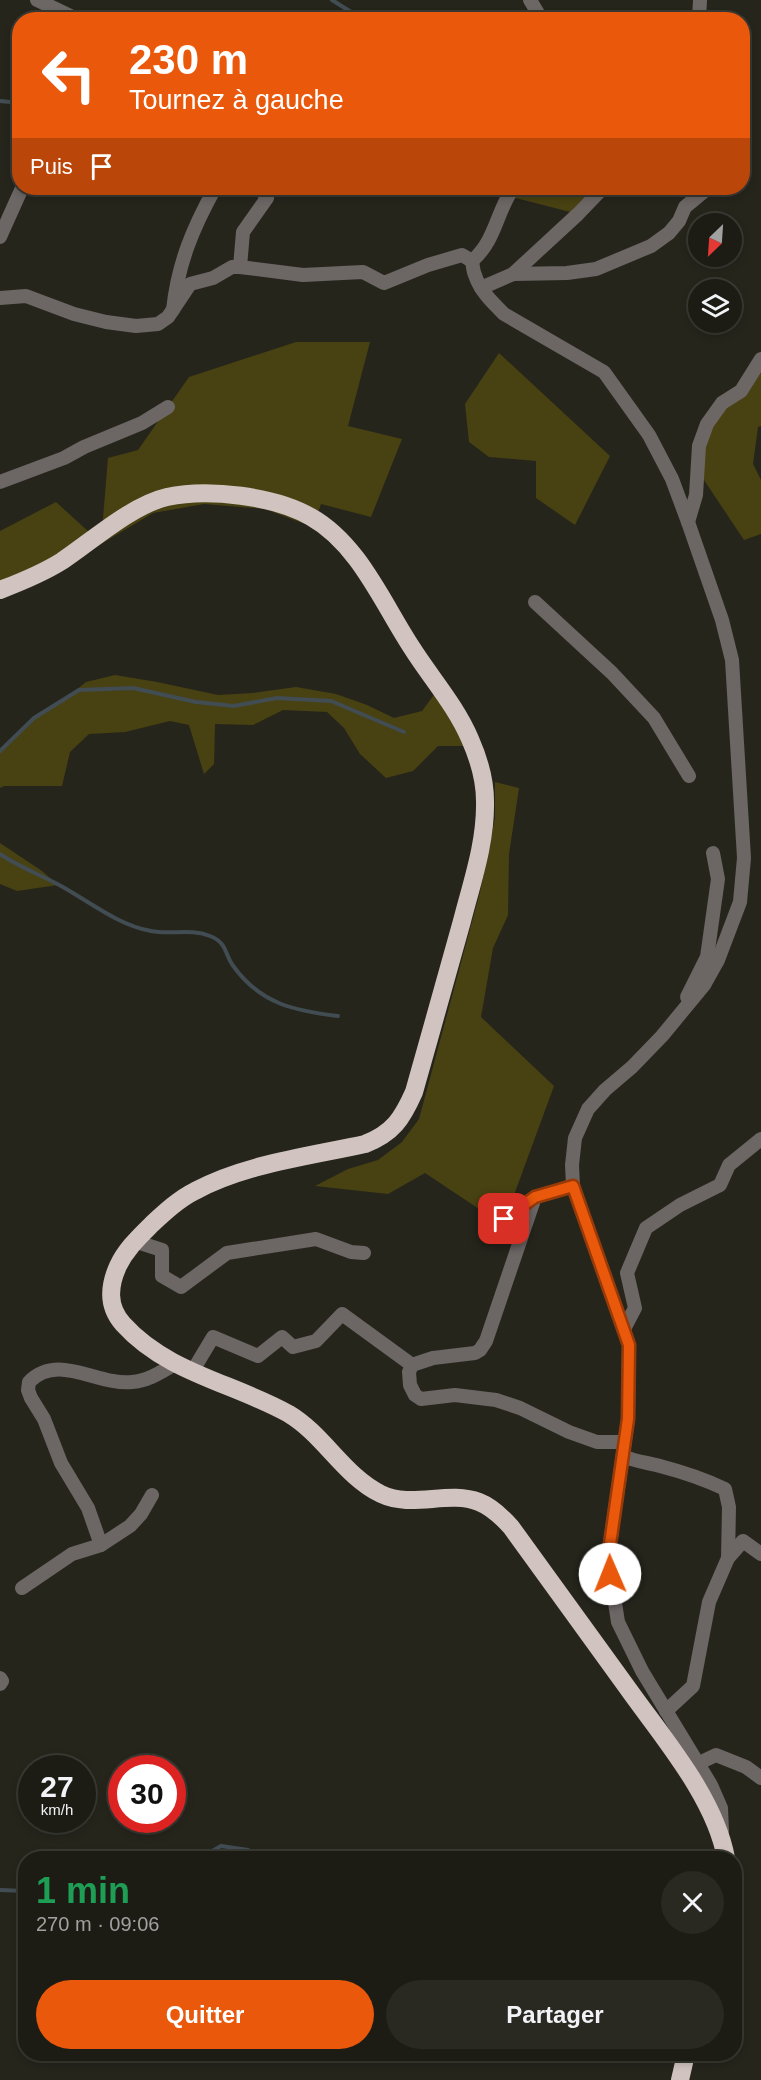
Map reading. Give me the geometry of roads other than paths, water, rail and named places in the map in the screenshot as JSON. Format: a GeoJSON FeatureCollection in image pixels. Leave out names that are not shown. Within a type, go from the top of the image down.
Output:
{"type":"FeatureCollection","features":[{"type":"Feature","properties":{"kind":"highway"},"geometry":{"type":"LineString","coordinates":[[0,590],[50,568],[117,523],[166,497],[215,494],[258,499],[295,509],[313,517],[338,538],[372,582],[411,648],[462,723],[471,742],[484,787],[483,832],[477,865],[414,1092],[396,1124],[386,1134],[365,1144],[239,1172],[195,1191],[167,1210],[134,1241],[122,1258],[112,1279],[110,1294],[113,1308],[122,1323],[136,1337],[183,1368],[270,1404],[291,1416],[312,1431],[362,1481],[381,1494],[419,1500],[459,1497],[479,1502],[494,1511],[511,1527],[697,1787],[725,1851]]}},
{"type":"Feature","properties":{"kind":"highway"},"geometry":{"type":"LineString","coordinates":[[680,2080],[684,2061]]}},
{"type":"Feature","properties":{"kind":"street"},"geometry":{"type":"LineString","coordinates":[[37,0],[62,12]]}},
{"type":"Feature","properties":{"kind":"street"},"geometry":{"type":"LineString","coordinates":[[0,237],[19,195]]}},
{"type":"Feature","properties":{"kind":"street"},"geometry":{"type":"LineString","coordinates":[[173,312],[176,281],[184,252],[199,216],[211,195]]}},
{"type":"Feature","properties":{"kind":"street"},"geometry":{"type":"LineString","coordinates":[[240,267],[243,232],[267,198],[265,195]]}},
{"type":"Feature","properties":{"kind":"street"},"geometry":{"type":"LineString","coordinates":[[472,261],[484,250],[509,195]]}},
{"type":"Feature","properties":{"kind":"street"},"geometry":{"type":"LineString","coordinates":[[481,288],[513,274],[596,195]]}},
{"type":"Feature","properties":{"kind":"street"},"geometry":{"type":"LineString","coordinates":[[513,274],[596,269],[651,246],[669,233],[679,221],[685,207],[700,195]]}},
{"type":"Feature","properties":{"kind":"street"},"geometry":{"type":"LineString","coordinates":[[0,298],[27,296],[74,314],[136,326],[158,324],[173,312],[190,284],[213,278],[232,267],[303,275],[363,272],[384,283],[428,265],[462,255],[472,261]]}},
{"type":"Feature","properties":{"kind":"street"},"geometry":{"type":"LineString","coordinates":[[472,261],[473,273],[491,302],[504,314],[604,372],[649,435],[672,479],[688,522],[722,620],[732,660],[744,858],[740,902],[718,960],[704,985],[662,1036],[632,1067],[605,1090],[588,1110],[575,1138],[572,1165],[573,1186],[629,1345],[630,1385],[624,1449],[608,1558],[618,1622],[629,1648],[711,1785],[721,1808],[725,1851]]}},
{"type":"Feature","properties":{"kind":"street"},"geometry":{"type":"LineString","coordinates":[[688,522],[696,495],[699,446],[707,424],[722,403],[741,391],[761,359]]}},
{"type":"Feature","properties":{"kind":"street"},"geometry":{"type":"LineString","coordinates":[[0,482],[64,459],[84,447],[142,423],[168,407]]}},
{"type":"Feature","properties":{"kind":"street"},"geometry":{"type":"LineString","coordinates":[[535,602],[612,673],[654,718],[689,776]]}},
{"type":"Feature","properties":{"kind":"street"},"geometry":{"type":"LineString","coordinates":[[680,1012],[707,957],[718,879],[713,853]]}},
{"type":"Feature","properties":{"kind":"street"},"geometry":{"type":"LineString","coordinates":[[624,1329],[635,1308],[627,1273],[646,1228],[680,1205],[720,1185],[729,1165],[761,1139]]}},
{"type":"Feature","properties":{"kind":"street"},"geometry":{"type":"LineString","coordinates":[[504,1219],[535,1197],[573,1186]]}},
{"type":"Feature","properties":{"kind":"street"},"geometry":{"type":"LineString","coordinates":[[535,1197],[492,1328],[480,1350],[475,1353],[421,1361],[412,1365],[409,1372],[410,1384],[415,1395],[421,1399],[455,1395],[496,1400],[520,1407],[569,1432],[624,1449],[640,1463],[658,1465],[704,1479],[725,1489],[729,1507],[728,1558]]}},
{"type":"Feature","properties":{"kind":"street"},"geometry":{"type":"LineString","coordinates":[[134,1241],[162,1250],[162,1276],[181,1287],[227,1253],[316,1239],[351,1252],[364,1253]]}},
{"type":"Feature","properties":{"kind":"street"},"geometry":{"type":"LineString","coordinates":[[101,1545],[88,1508],[61,1463],[44,1419],[28,1390],[28,1382],[40,1373],[60,1370],[83,1372],[129,1383],[183,1368],[213,1337],[258,1356],[282,1337],[293,1347],[316,1341],[342,1314],[412,1365]]}},
{"type":"Feature","properties":{"kind":"street"},"geometry":{"type":"LineString","coordinates":[[22,1588],[37,1580],[72,1554],[101,1545],[130,1526],[153,1495]]}},
{"type":"Feature","properties":{"kind":"street"},"geometry":{"type":"LineString","coordinates":[[666,1711],[693,1686],[709,1602],[728,1558],[743,1541],[761,1554]]}},
{"type":"Feature","properties":{"kind":"street"},"geometry":{"type":"LineString","coordinates":[[0,1678],[2,1681],[0,1684]]}},
{"type":"Feature","properties":{"kind":"street"},"geometry":{"type":"LineString","coordinates":[[697,1764],[716,1755],[746,1767],[761,1778]]}},
{"type":"Feature","properties":{"kind":"waterway"},"geometry":{"type":"LineString","coordinates":[[332,0],[351,12]]}},
{"type":"Feature","properties":{"kind":"waterway"},"geometry":{"type":"LineString","coordinates":[[0,101],[12,102]]}},
{"type":"Feature","properties":{"kind":"waterway"},"geometry":{"type":"LineString","coordinates":[[0,751],[34,718],[79,690],[133,688],[196,702],[234,706],[277,698],[331,701],[404,732]]}},
{"type":"Feature","properties":{"kind":"waterway"},"geometry":{"type":"LineString","coordinates":[[0,854],[127,924],[151,931],[195,932],[210,936],[223,945],[231,962],[244,980],[267,997],[293,1008],[338,1016]]}},
{"type":"Feature","properties":{"kind":"waterway"},"geometry":{"type":"LineString","coordinates":[[212,1851],[221,1846],[250,1851]]}},
{"type":"Feature","properties":{"kind":"waterway"},"geometry":{"type":"LineString","coordinates":[[0,1890],[18,1891]]}}]}
